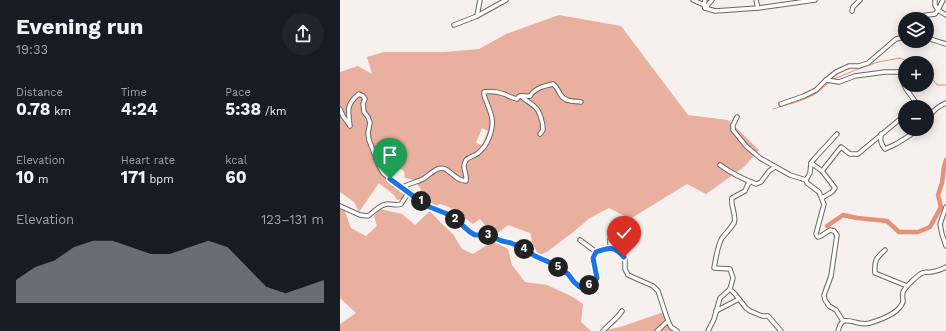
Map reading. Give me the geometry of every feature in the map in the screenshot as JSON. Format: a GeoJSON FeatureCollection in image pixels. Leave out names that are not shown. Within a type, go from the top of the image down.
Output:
{"type":"FeatureCollection","features":[{"type":"Feature","properties":{"kind":"street"},"geometry":{"type":"LineString","coordinates":[[477,16],[480,0]]}},
{"type":"Feature","properties":{"kind":"street"},"geometry":{"type":"LineString","coordinates":[[454,25],[477,16],[496,2],[506,0]]}},
{"type":"Feature","properties":{"kind":"street"},"geometry":{"type":"LineString","coordinates":[[693,0],[715,11],[758,8],[815,0]]}},
{"type":"Feature","properties":{"kind":"street"},"geometry":{"type":"LineString","coordinates":[[704,0],[704,6]]}},
{"type":"Feature","properties":{"kind":"street"},"geometry":{"type":"LineString","coordinates":[[704,6],[712,0]]}},
{"type":"Feature","properties":{"kind":"street"},"geometry":{"type":"LineString","coordinates":[[756,0],[758,8]]}},
{"type":"Feature","properties":{"kind":"street"},"geometry":{"type":"LineString","coordinates":[[852,11],[853,7],[860,0]]}},
{"type":"Feature","properties":{"kind":"street"},"geometry":{"type":"LineString","coordinates":[[935,0],[935,5],[938,10],[946,14]]}},
{"type":"Feature","properties":{"kind":"street"},"geometry":{"type":"LineString","coordinates":[[934,15],[943,0]]}},
{"type":"Feature","properties":{"kind":"street"},"geometry":{"type":"LineString","coordinates":[[782,104],[816,90],[836,72],[850,66],[859,66],[868,63],[898,39]]}},
{"type":"Feature","properties":{"kind":"street"},"geometry":{"type":"LineString","coordinates":[[934,40],[946,44]]}},
{"type":"Feature","properties":{"kind":"street"},"geometry":{"type":"LineString","coordinates":[[826,80],[839,82],[855,76],[885,72],[898,72]]}},
{"type":"Feature","properties":{"kind":"street"},"geometry":{"type":"LineString","coordinates":[[521,95],[530,96],[532,92],[540,87],[553,84],[560,95],[565,99],[570,102],[581,102]]}},
{"type":"Feature","properties":{"kind":"street"},"geometry":{"type":"LineString","coordinates":[[404,188],[405,186],[428,176],[439,168],[447,170],[455,178],[466,181],[467,177],[464,166],[466,160],[482,150],[487,144],[493,129],[491,115],[484,92],[498,93],[517,99],[518,96],[521,95]]}},
{"type":"Feature","properties":{"kind":"street"},"geometry":{"type":"LineString","coordinates":[[909,92],[915,100]]}},
{"type":"Feature","properties":{"kind":"street"},"geometry":{"type":"LineString","coordinates":[[340,109],[350,126],[349,108],[352,100],[359,94],[363,96],[365,99],[362,104],[364,112],[370,123],[368,133],[369,140],[383,173],[427,206],[454,218],[475,235],[490,236],[523,248],[568,274],[580,287],[595,282],[597,278],[593,258],[596,252],[614,248],[624,257],[625,269],[628,275],[654,286],[658,291],[668,321],[671,327],[677,331]]}},
{"type":"Feature","properties":{"kind":"street"},"geometry":{"type":"LineString","coordinates":[[521,95],[536,107],[543,129],[540,134]]}},
{"type":"Feature","properties":{"kind":"street"},"geometry":{"type":"LineString","coordinates":[[934,111],[946,103]]}},
{"type":"Feature","properties":{"kind":"street"},"geometry":{"type":"LineString","coordinates":[[737,117],[733,125],[733,130],[746,146],[760,158],[790,176],[806,180],[807,183],[819,192],[824,204],[816,234],[821,236],[830,230],[834,231],[837,235],[831,276],[824,295],[824,300],[829,306],[836,310],[843,321]]}},
{"type":"Feature","properties":{"kind":"street"},"geometry":{"type":"LineString","coordinates":[[822,171],[842,148],[850,154],[858,154],[898,121]]}},
{"type":"Feature","properties":{"kind":"street"},"geometry":{"type":"LineString","coordinates":[[806,180],[810,173],[811,163],[837,134]]}},
{"type":"Feature","properties":{"kind":"street"},"geometry":{"type":"LineString","coordinates":[[881,134],[880,142],[885,149],[909,136]]}},
{"type":"Feature","properties":{"kind":"street"},"geometry":{"type":"LineString","coordinates":[[811,163],[822,171],[835,188],[832,192],[822,198]]}},
{"type":"Feature","properties":{"kind":"street"},"geometry":{"type":"LineString","coordinates":[[720,165],[728,171],[756,184],[761,182],[769,171],[775,167]]}},
{"type":"Feature","properties":{"kind":"street"},"geometry":{"type":"LineString","coordinates":[[708,331],[714,319],[720,298],[730,289],[733,278],[730,269],[714,268],[718,246],[734,222],[734,210],[731,203],[732,198],[745,191],[748,184],[751,182]]}},
{"type":"Feature","properties":{"kind":"street"},"geometry":{"type":"LineString","coordinates":[[340,206],[368,216],[380,206],[388,204],[396,206],[401,204],[409,192]]}},
{"type":"Feature","properties":{"kind":"street"},"geometry":{"type":"LineString","coordinates":[[946,207],[940,224],[946,246]]}},
{"type":"Feature","properties":{"kind":"street"},"geometry":{"type":"LineString","coordinates":[[610,248],[610,239],[617,228]]}},
{"type":"Feature","properties":{"kind":"street"},"geometry":{"type":"LineString","coordinates":[[580,240],[596,252]]}},
{"type":"Feature","properties":{"kind":"street"},"geometry":{"type":"LineString","coordinates":[[885,250],[877,257],[874,264],[875,273],[907,286]]}},
{"type":"Feature","properties":{"kind":"street"},"geometry":{"type":"LineString","coordinates":[[843,321],[847,320],[863,324],[870,323],[887,316],[900,306],[903,302],[903,292],[907,286],[922,273],[937,271],[946,267]]}},
{"type":"Feature","properties":{"kind":"street"},"geometry":{"type":"LineString","coordinates":[[730,289],[746,308],[762,316],[768,316],[781,331]]}},
{"type":"Feature","properties":{"kind":"street"},"geometry":{"type":"LineString","coordinates":[[716,311],[739,299]]}},
{"type":"Feature","properties":{"kind":"street"},"geometry":{"type":"LineString","coordinates":[[603,331],[618,317],[622,311]]}},
{"type":"Feature","properties":{"kind":"street"},"geometry":{"type":"LineString","coordinates":[[657,331],[668,321]]}},
{"type":"Feature","properties":{"kind":"street"},"geometry":{"type":"LineString","coordinates":[[838,331],[843,321]]}},
{"type":"Feature","properties":{"kind":"shaded area"},"geometry":{"type":"Polygon","coordinates":[[[559,15],[621,26],[688,115],[728,120],[759,150],[744,167],[706,194],[687,184],[630,219],[609,208],[590,218],[548,251],[539,256],[533,245],[530,233],[508,225],[494,236],[480,219],[473,224],[449,207],[440,204],[433,207],[419,197],[421,189],[414,180],[405,178],[404,171],[398,167],[392,168],[390,178],[402,188],[400,192],[406,195],[403,199],[397,200],[394,195],[379,183],[359,212],[354,202],[340,192],[340,72],[358,66],[372,74],[367,57],[384,52],[445,52],[479,49],[506,34],[559,15]],[[482,128],[476,143],[482,145],[488,131],[482,128]]]}},
{"type":"Feature","properties":{"kind":"shaded area"},"geometry":{"type":"Polygon","coordinates":[[[340,206],[344,209],[351,228],[366,236],[377,226],[374,216],[380,209],[402,214],[415,225],[430,211],[453,234],[462,249],[473,254],[493,241],[508,249],[512,265],[525,282],[547,285],[573,297],[583,304],[581,322],[591,331],[340,331],[340,324],[356,313],[340,298],[340,206]]]}},
{"type":"Feature","properties":{"kind":"shaded area"},"geometry":{"type":"Polygon","coordinates":[[[664,312],[676,331],[601,331],[620,327],[664,312]]]}},
{"type":"Feature","properties":{"kind":"waterway"},"geometry":{"type":"LineString","coordinates":[[834,79],[878,62],[900,58],[912,63],[925,59],[931,65],[930,76],[937,85],[946,85]]}},
{"type":"Feature","properties":{"kind":"waterway"},"geometry":{"type":"LineString","coordinates":[[773,109],[808,98],[830,82]]}},
{"type":"Feature","properties":{"kind":"waterway"},"geometry":{"type":"LineString","coordinates":[[827,226],[843,215],[887,221],[899,232],[918,232],[930,227],[941,207],[938,195],[942,183],[946,160]]}},
{"type":"Feature","properties":{"kind":"route"},"geometry":{"type":"LineString","coordinates":[[390,179],[427,206],[454,218],[475,235],[490,236],[523,248],[568,274],[580,287],[584,287],[595,282],[597,278],[593,258],[596,252],[614,248],[624,257]]}}]}
